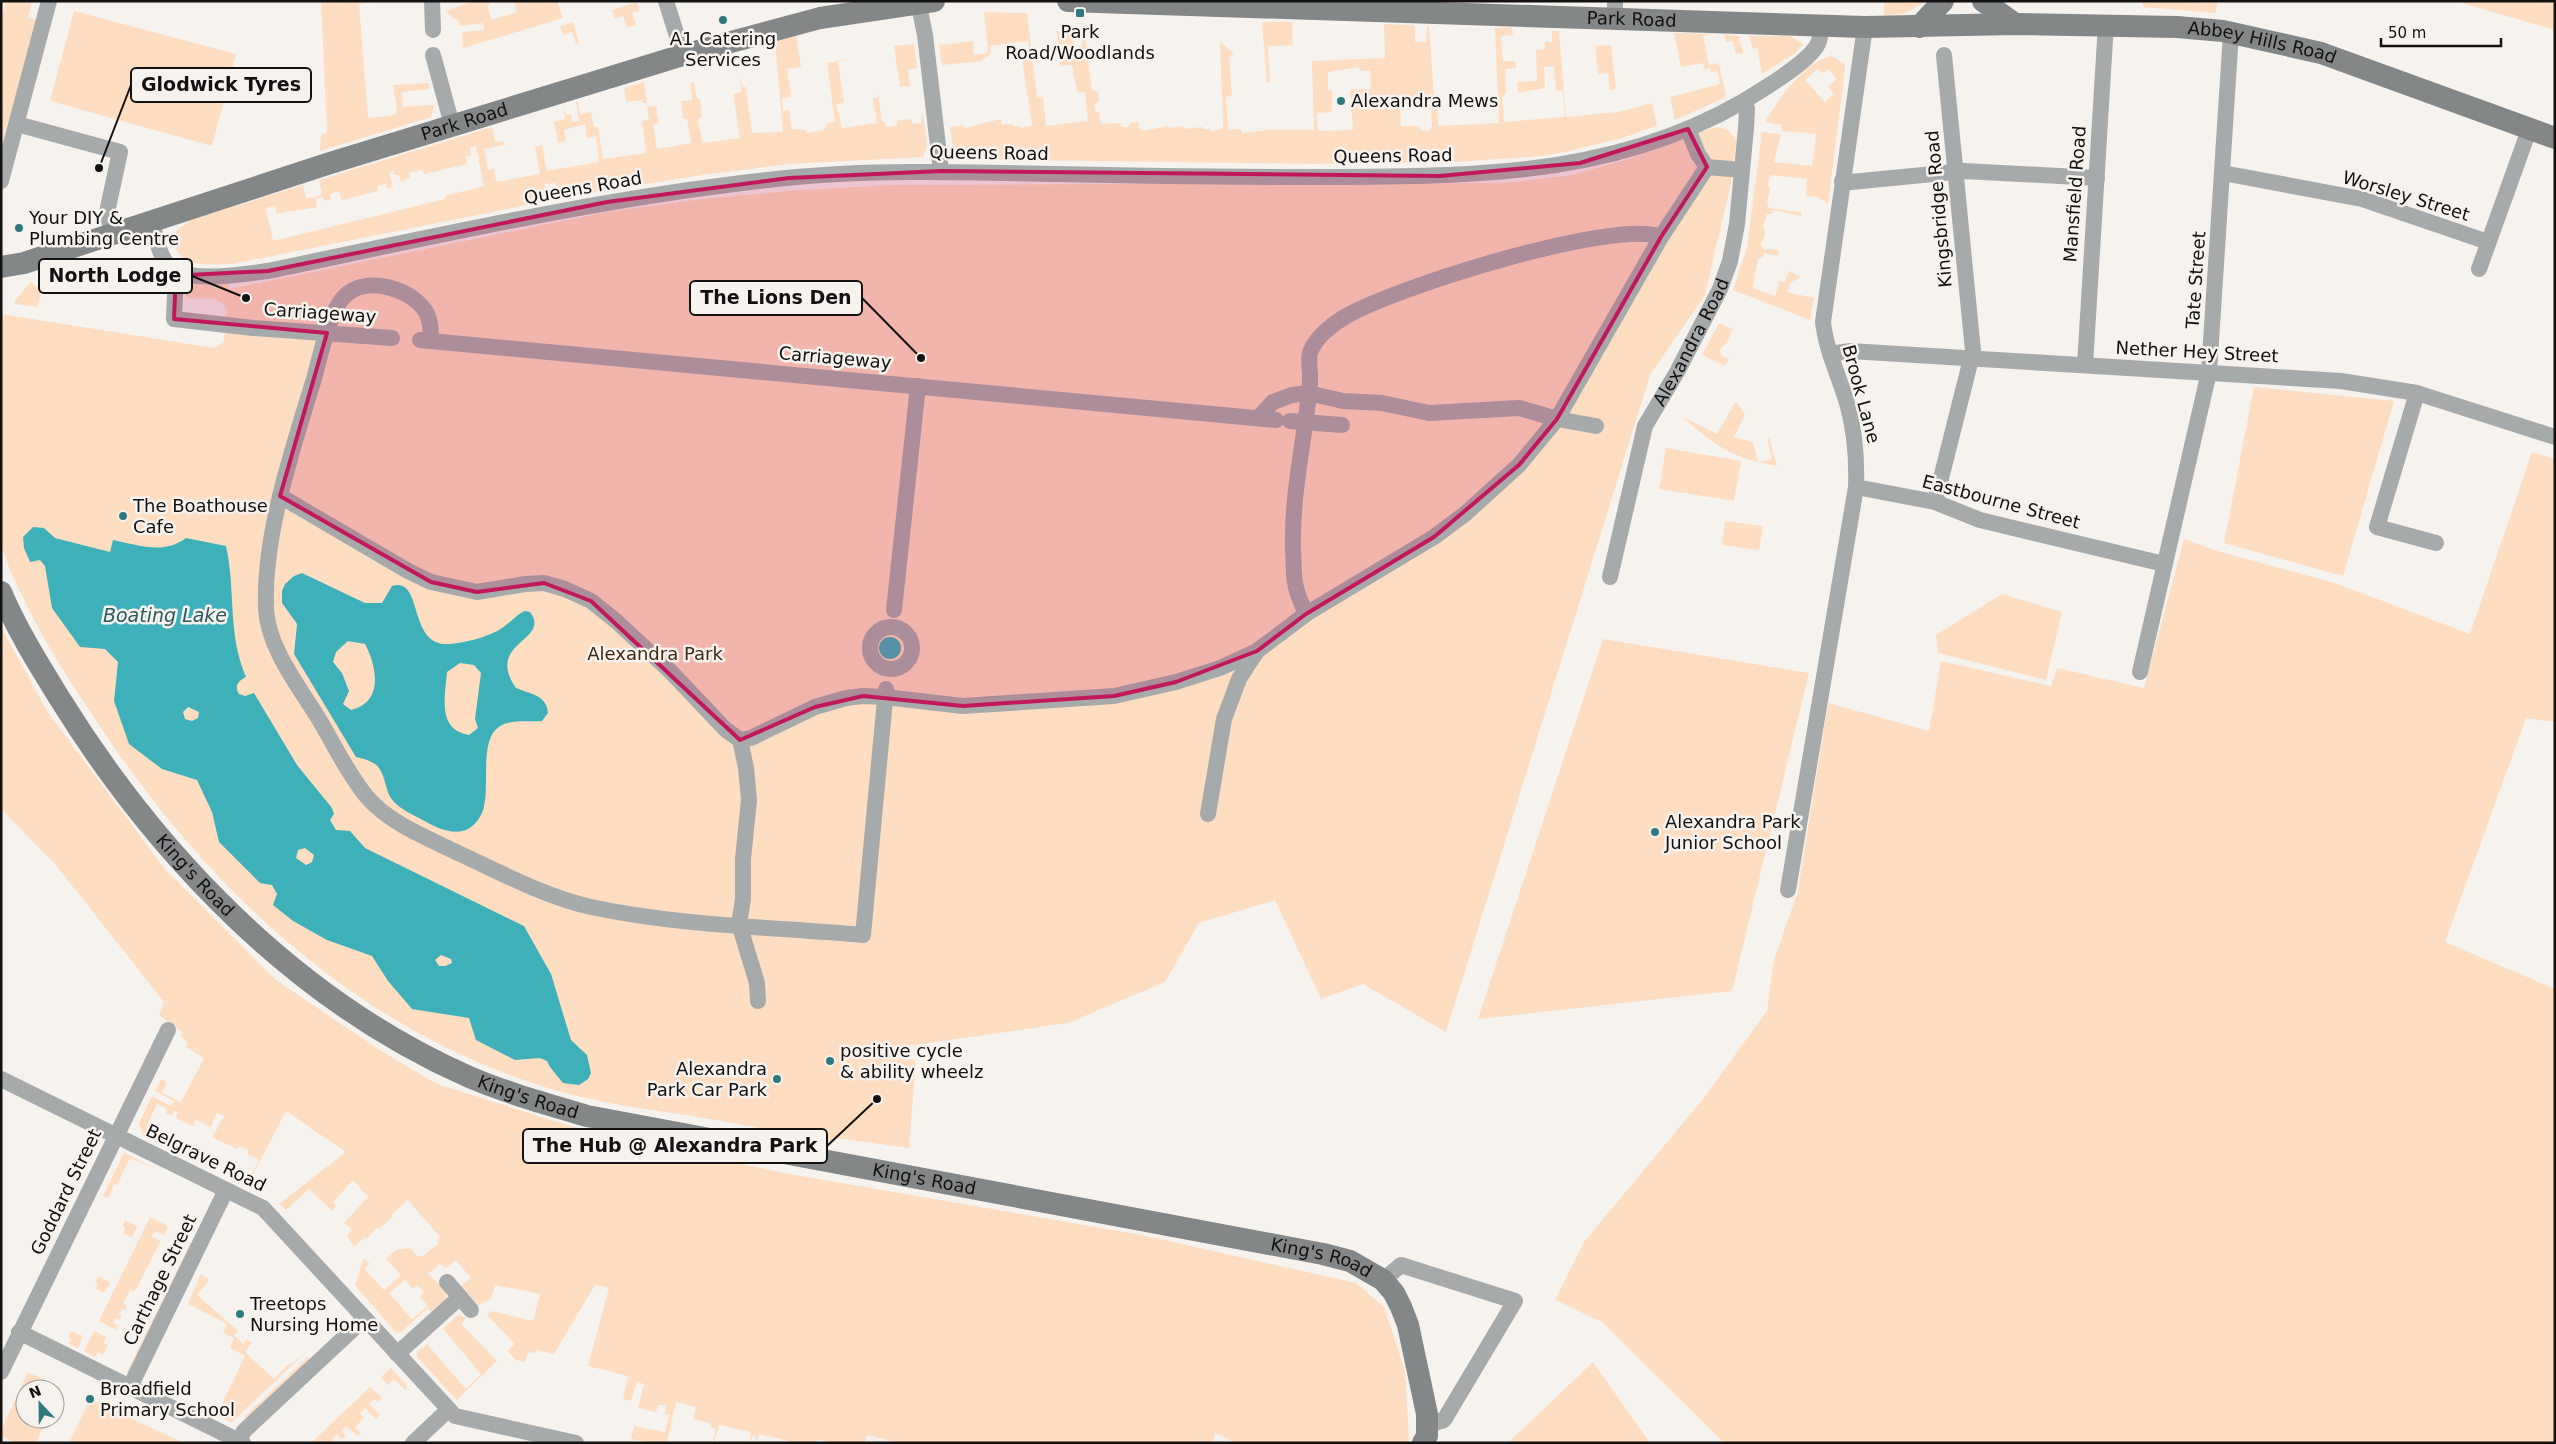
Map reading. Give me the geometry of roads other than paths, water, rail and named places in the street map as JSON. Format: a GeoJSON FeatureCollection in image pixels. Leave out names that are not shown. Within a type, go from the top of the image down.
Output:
{"type":"FeatureCollection","features":[{"type":"Feature","properties":{"kind":"street"},"geometry":{"type":"LineString","coordinates":[[1,181],[48,1]]}},
{"type":"Feature","properties":{"kind":"street"},"geometry":{"type":"LineString","coordinates":[[432,1],[434,30]]}},
{"type":"Feature","properties":{"kind":"street"},"geometry":{"type":"LineString","coordinates":[[666,1],[683,55]]}},
{"type":"Feature","properties":{"kind":"street","name":"Park Road"},"geometry":{"type":"LineString","coordinates":[[1068,1],[1615,10],[1865,27],[1919,27],[1956,24]]}},
{"type":"Feature","properties":{"kind":"street"},"geometry":{"type":"LineString","coordinates":[[1919,27],[1942,1]]}},
{"type":"Feature","properties":{"kind":"street"},"geometry":{"type":"LineString","coordinates":[[1953,1],[1956,24]]}},
{"type":"Feature","properties":{"kind":"street"},"geometry":{"type":"LineString","coordinates":[[1983,1],[2015,24]]}},
{"type":"Feature","properties":{"kind":"street"},"geometry":{"type":"LineString","coordinates":[[924,2],[941,172]]}},
{"type":"Feature","properties":{"kind":"street","name":"Park Road"},"geometry":{"type":"LineString","coordinates":[[1,268],[24,263],[151,220],[452,125],[683,55],[806,21],[924,2]]}},
{"type":"Feature","properties":{"kind":"street","name":"Abbey Hills Road"},"geometry":{"type":"LineString","coordinates":[[1956,24],[2177,26],[2231,33],[2321,53],[2555,138]]}},
{"type":"Feature","properties":{"kind":"street","name":"Mansfield Road"},"geometry":{"type":"LineString","coordinates":[[2084,365],[2106,24]]}},
{"type":"Feature","properties":{"kind":"street","name":"Queens Road"},"geometry":{"type":"LineString","coordinates":[[176,271],[189,275],[226,275],[268,271],[598,204],[789,178],[941,172],[1256,177],[1440,176],[1565,165],[1616,154],[1688,129],[1744,102],[1794,67],[1818,45],[1821,25]]}},
{"type":"Feature","properties":{"kind":"street","name":"Brook Lane"},"geometry":{"type":"LineString","coordinates":[[1788,890],[1856,488],[1857,457],[1853,431],[1830,354],[1823,322],[1865,27]]}},
{"type":"Feature","properties":{"kind":"street","name":"Tate Street"},"geometry":{"type":"LineString","coordinates":[[2140,672],[2209,372],[2231,33]]}},
{"type":"Feature","properties":{"kind":"street"},"geometry":{"type":"LineString","coordinates":[[433,55],[452,125]]}},
{"type":"Feature","properties":{"kind":"street","name":"Kingsbridge Road"},"geometry":{"type":"LineString","coordinates":[[1935,502],[1973,351],[1944,55]]}},
{"type":"Feature","properties":{"kind":"street","name":"Alexandra Road"},"geometry":{"type":"LineString","coordinates":[[1610,577],[1644,426],[1677,372],[1720,289],[1730,261],[1742,170],[1747,108],[1744,102]]}},
{"type":"Feature","properties":{"kind":"street"},"geometry":{"type":"LineString","coordinates":[[17,124],[120,152],[106,212],[112,234]]}},
{"type":"Feature","properties":{"kind":"street"},"geometry":{"type":"LineString","coordinates":[[1688,129],[1698,154],[1707,167]]}},
{"type":"Feature","properties":{"kind":"street"},"geometry":{"type":"LineString","coordinates":[[2479,269],[2529,130]]}},
{"type":"Feature","properties":{"kind":"street"},"geometry":{"type":"LineString","coordinates":[[1707,167],[1742,170]]}},
{"type":"Feature","properties":{"kind":"street"},"geometry":{"type":"LineString","coordinates":[[887,684],[963,706],[1114,696],[1176,682],[1220,668],[1258,651],[1306,614],[1434,537],[1466,514],[1519,465],[1557,419],[1661,237],[1707,167]]}},
{"type":"Feature","properties":{"kind":"street"},"geometry":{"type":"LineString","coordinates":[[1842,181],[1850,182],[1955,171],[2097,178]]}},
{"type":"Feature","properties":{"kind":"street","name":"Worsley Street"},"geometry":{"type":"LineString","coordinates":[[2223,173],[2362,199],[2488,242]]}},
{"type":"Feature","properties":{"kind":"street"},"geometry":{"type":"LineString","coordinates":[[151,220],[163,257],[176,271]]}},
{"type":"Feature","properties":{"kind":"street"},"geometry":{"type":"LineString","coordinates":[[1306,614],[1294,582],[1290,421],[1308,393],[1311,350],[1325,332],[1343,318],[1406,289],[1532,252],[1587,240],[1640,233],[1661,237]]}},
{"type":"Feature","properties":{"kind":"street","name":"Carriageway"},"geometry":{"type":"LineString","coordinates":[[176,271],[174,318],[392,338]]}},
{"type":"Feature","properties":{"kind":"street","name":"Carriageway"},"geometry":{"type":"LineString","coordinates":[[327,333],[339,302],[349,292],[365,286],[384,286],[408,294],[425,311],[431,329],[425,341],[1342,426]]}},
{"type":"Feature","properties":{"kind":"street"},"geometry":{"type":"LineString","coordinates":[[327,333],[280,496],[267,587],[266,610],[269,628],[284,662],[368,798],[388,815],[426,838],[554,895],[589,906],[654,916],[782,929],[863,935],[887,684],[880,667],[874,661],[869,646],[873,636],[893,617],[918,386]]}},
{"type":"Feature","properties":{"kind":"street","name":"Nether Hey Street"},"geometry":{"type":"LineString","coordinates":[[1830,354],[1850,350],[2341,381],[2417,393],[2555,437]]}},
{"type":"Feature","properties":{"kind":"street"},"geometry":{"type":"LineString","coordinates":[[1258,418],[1273,402],[1292,395],[1308,393],[1343,400],[1382,403],[1429,414],[1519,408],[1557,419],[1596,426]]}},
{"type":"Feature","properties":{"kind":"street"},"geometry":{"type":"LineString","coordinates":[[2417,393],[2377,528],[2436,543]]}},
{"type":"Feature","properties":{"kind":"street","name":"Eastbourne Street"},"geometry":{"type":"LineString","coordinates":[[1856,488],[1935,502],[1980,520],[2164,564]]}},
{"type":"Feature","properties":{"kind":"street"},"geometry":{"type":"LineString","coordinates":[[280,496],[408,571],[431,582],[477,592],[525,584],[544,583],[565,589],[591,601],[671,672],[725,729],[740,740],[746,768],[749,800],[743,859],[743,899],[739,924],[757,983],[758,1001]]}},
{"type":"Feature","properties":{"kind":"street","name":"King's Road"},"geometry":{"type":"LineString","coordinates":[[1,592],[26,641],[82,734],[140,813],[201,882],[239,921],[301,976],[381,1031],[466,1076],[524,1098],[587,1116],[1323,1254],[1350,1261],[1383,1280],[1401,1265],[1515,1301],[1444,1420],[1425,1434]]}},
{"type":"Feature","properties":{"kind":"street"},"geometry":{"type":"LineString","coordinates":[[740,740],[751,738],[783,720],[829,702],[864,696],[887,684],[902,666],[908,662],[911,652],[911,645],[906,633],[893,617]]}},
{"type":"Feature","properties":{"kind":"street"},"geometry":{"type":"LineString","coordinates":[[1208,814],[1224,719],[1239,679],[1258,651]]}},
{"type":"Feature","properties":{"kind":"street","name":"Goddard Street"},"geometry":{"type":"LineString","coordinates":[[1,1372],[168,1030]]}},
{"type":"Feature","properties":{"kind":"street","name":"Belgrave Road"},"geometry":{"type":"LineString","coordinates":[[1,1079],[115,1137],[263,1208],[276,1219],[364,1319],[448,1410],[456,1416],[576,1443]]}},
{"type":"Feature","properties":{"kind":"street","name":"Carthage Street"},"geometry":{"type":"LineString","coordinates":[[130,1387],[226,1190]]}},
{"type":"Feature","properties":{"kind":"street"},"geometry":{"type":"LineString","coordinates":[[1383,1280],[1394,1293],[1404,1311],[1425,1434]]}},
{"type":"Feature","properties":{"kind":"street"},"geometry":{"type":"LineString","coordinates":[[447,1282],[472,1310]]}},
{"type":"Feature","properties":{"kind":"street"},"geometry":{"type":"LineString","coordinates":[[397,1354],[460,1297]]}},
{"type":"Feature","properties":{"kind":"street"},"geometry":{"type":"LineString","coordinates":[[19,1332],[241,1442],[244,1431],[364,1319]]}},
{"type":"Feature","properties":{"kind":"street"},"geometry":{"type":"LineString","coordinates":[[413,1443],[448,1410]]}},
{"type":"Feature","properties":{"kind":"water","name":"Boating Lake"},"geometry":{"type":"Polygon","coordinates":[[[33,527],[44,528],[55,538],[110,552],[113,540],[141,546],[160,547],[169,546],[186,538],[226,546],[231,579],[236,644],[246,677],[238,684],[239,694],[245,696],[254,693],[297,765],[332,808],[334,814],[330,820],[336,830],[350,831],[365,848],[524,926],[551,974],[571,1040],[587,1055],[591,1073],[588,1079],[579,1085],[563,1083],[547,1061],[540,1058],[515,1060],[476,1040],[469,1018],[412,1009],[388,981],[372,956],[327,940],[293,921],[273,905],[277,894],[272,885],[260,883],[219,842],[212,812],[197,780],[162,769],[129,744],[114,701],[118,662],[105,649],[80,647],[52,608],[45,566],[40,560],[30,562],[24,548],[23,537],[33,527]],[[188,707],[183,712],[185,719],[192,721],[198,718],[199,712],[188,707]],[[305,848],[298,850],[296,858],[306,865],[312,862],[314,855],[305,848]],[[441,955],[435,960],[439,966],[452,963],[451,959],[441,955]]]}},
{"type":"Feature","properties":{"kind":"water"},"geometry":{"type":"Polygon","coordinates":[[[302,573],[365,603],[382,603],[392,586],[402,586],[408,591],[427,635],[436,642],[449,644],[486,636],[501,629],[521,613],[525,611],[530,612],[534,622],[533,630],[512,651],[508,661],[508,673],[516,688],[537,696],[545,702],[548,713],[542,721],[508,723],[497,728],[491,737],[488,749],[484,805],[481,815],[475,824],[468,829],[460,831],[444,830],[403,809],[391,798],[377,766],[356,757],[294,654],[297,624],[282,603],[282,591],[285,584],[294,576],[302,573]],[[348,641],[336,652],[333,662],[342,673],[349,691],[343,704],[351,710],[362,706],[369,700],[375,683],[375,673],[365,644],[348,641]],[[460,663],[447,672],[445,711],[447,719],[452,726],[459,732],[469,735],[478,728],[475,719],[481,673],[474,665],[460,663]]]}},
{"type":"Feature","properties":{"kind":"water"},"geometry":{"type":"Polygon","coordinates":[[[890,637],[898,640],[901,648],[898,656],[890,659],[882,656],[879,648],[882,640],[890,637]]]}},
{"type":"Feature","properties":{"kind":"place","name":"Park Road/Woodlands"},"geometry":{"type":"Point","coordinates":[1080,13]}},
{"type":"Feature","properties":{"kind":"place","name":"A1 Catering Services"},"geometry":{"type":"Point","coordinates":[723,20]}},
{"type":"Feature","properties":{"kind":"place","name":"Alexandra Mews"},"geometry":{"type":"Point","coordinates":[1341,101]}},
{"type":"Feature","properties":{"kind":"place","name":"Glodwick Tyres"},"geometry":{"type":"Point","coordinates":[99,168]}},
{"type":"Feature","properties":{"kind":"place","name":"Your DIY & Plumbing Centre"},"geometry":{"type":"Point","coordinates":[19,228]}},
{"type":"Feature","properties":{"kind":"place","name":"North Lodge"},"geometry":{"type":"Point","coordinates":[246,298]}},
{"type":"Feature","properties":{"kind":"place","name":"The Lions Den"},"geometry":{"type":"Point","coordinates":[921,358]}},
{"type":"Feature","properties":{"kind":"place","name":"The Boathouse Cafe"},"geometry":{"type":"Point","coordinates":[123,516]}},
{"type":"Feature","properties":{"kind":"place","name":"Alexandra Park Junior School"},"geometry":{"type":"Point","coordinates":[1655,832]}},
{"type":"Feature","properties":{"kind":"place","name":"positive cycle & ability wheelz"},"geometry":{"type":"Point","coordinates":[830,1061]}},
{"type":"Feature","properties":{"kind":"place","name":"Alexandra Park Car Park"},"geometry":{"type":"Point","coordinates":[777,1079]}},
{"type":"Feature","properties":{"kind":"place","name":"The Hub @ Alexandra Park"},"geometry":{"type":"Point","coordinates":[877,1099]}},
{"type":"Feature","properties":{"kind":"place","name":"Treetops Nursing Home"},"geometry":{"type":"Point","coordinates":[240,1314]}},
{"type":"Feature","properties":{"kind":"place","name":"Broadfield Primary School"},"geometry":{"type":"Point","coordinates":[90,1399]}},
{"type":"Feature","properties":{"kind":"park label","name":"Alexandra Park"},"geometry":{"type":"Point","coordinates":[655,654]}}]}
